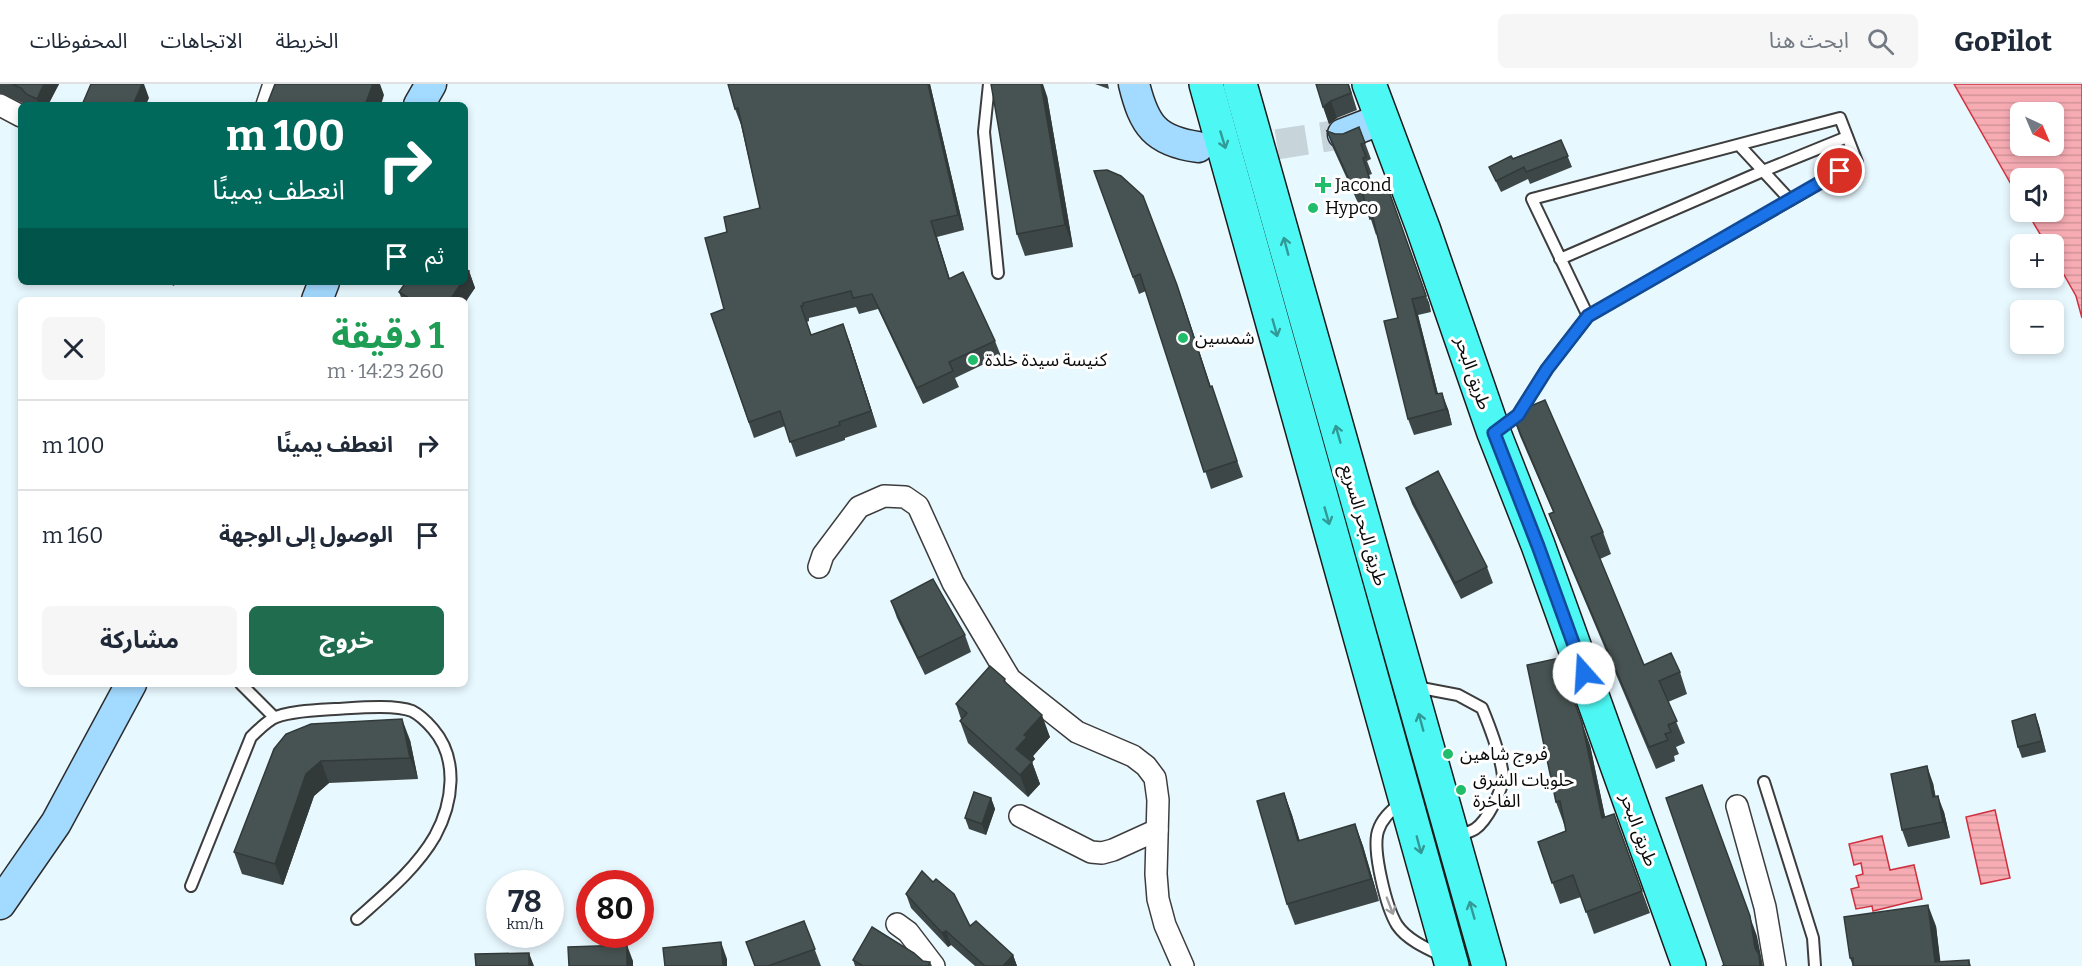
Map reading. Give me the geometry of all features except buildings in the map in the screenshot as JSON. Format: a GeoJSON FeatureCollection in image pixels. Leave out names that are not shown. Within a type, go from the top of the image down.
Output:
{"type":"FeatureCollection","features":[{"type":"Feature","properties":{"kind":"highway","name":"طريق البحر السريع"},"geometry":{"type":"LineString","coordinates":[[1206,84],[1451,962]]}},
{"type":"Feature","properties":{"kind":"highway","name":"طريق البحر السريع"},"geometry":{"type":"LineString","coordinates":[[1240,84],[1489,966]]}},
{"type":"Feature","properties":{"kind":"highway","name":"طريق البحر"},"geometry":{"type":"LineString","coordinates":[[1369,84],[1689,966]]}},
{"type":"Feature","properties":{"kind":"street"},"geometry":{"type":"LineString","coordinates":[[268,102],[274,84]]}},
{"type":"Feature","properties":{"kind":"street"},"geometry":{"type":"LineString","coordinates":[[421,102],[431,84]]}},
{"type":"Feature","properties":{"kind":"street"},"geometry":{"type":"LineString","coordinates":[[1134,84],[1143,115],[1156,131],[1174,143],[1198,147]]}},
{"type":"Feature","properties":{"kind":"street"},"geometry":{"type":"LineString","coordinates":[[0,105],[18,114]]}},
{"type":"Feature","properties":{"kind":"street"},"geometry":{"type":"LineString","coordinates":[[1343,134],[1382,119]]}},
{"type":"Feature","properties":{"kind":"street"},"geometry":{"type":"LineString","coordinates":[[819,567],[823,555],[859,507],[884,496],[905,497],[913,501],[923,514],[953,583],[1010,679],[1077,732],[1133,756],[1146,766],[1155,778],[1158,800],[1156,874],[1158,899],[1165,925],[1183,966]]}},
{"type":"Feature","properties":{"kind":"street"},"geometry":{"type":"LineString","coordinates":[[0,904],[33,860],[56,823],[129,687]]}},
{"type":"Feature","properties":{"kind":"street"},"geometry":{"type":"LineString","coordinates":[[1737,806],[1765,907],[1775,966]]}},
{"type":"Feature","properties":{"kind":"street"},"geometry":{"type":"LineString","coordinates":[[1020,816],[1091,852],[1102,853],[1157,830]]}},
{"type":"Feature","properties":{"kind":"street"},"geometry":{"type":"LineString","coordinates":[[897,924],[908,932],[934,966]]}},
{"type":"Feature","properties":{"kind":"lane"},"geometry":{"type":"LineString","coordinates":[[989,84],[984,132],[998,273]]}},
{"type":"Feature","properties":{"kind":"lane"},"geometry":{"type":"LineString","coordinates":[[1494,433],[1518,415],[1547,369],[1588,316],[1857,162],[1839,118],[1532,199],[1588,316]]}},
{"type":"Feature","properties":{"kind":"lane"},"geometry":{"type":"LineString","coordinates":[[1560,259],[1847,137]]}},
{"type":"Feature","properties":{"kind":"lane"},"geometry":{"type":"LineString","coordinates":[[1739,145],[1790,200]]}},
{"type":"Feature","properties":{"kind":"lane"},"geometry":{"type":"LineString","coordinates":[[1411,686],[1458,695],[1482,708],[1503,776],[1495,802],[1476,829],[1452,838]]}},
{"type":"Feature","properties":{"kind":"lane"},"geometry":{"type":"LineString","coordinates":[[245,687],[274,717]]}},
{"type":"Feature","properties":{"kind":"lane"},"geometry":{"type":"LineString","coordinates":[[191,886],[251,737],[262,726],[274,717],[313,711],[364,707],[414,712],[437,734],[449,759],[451,792],[435,836],[401,880],[357,919]]}},
{"type":"Feature","properties":{"kind":"lane"},"geometry":{"type":"LineString","coordinates":[[1764,783],[1813,938],[1815,966]]}},
{"type":"Feature","properties":{"kind":"lane"},"geometry":{"type":"LineString","coordinates":[[1406,798],[1385,816],[1378,831],[1376,852],[1385,894],[1397,926],[1422,945],[1451,962]]}},
{"type":"Feature","properties":{"kind":"shaded area"},"geometry":{"type":"Polygon","coordinates":[[[1954,84],[2082,84],[2082,318],[2076,296],[2064,275],[2064,234],[2040,234],[2033,222],[2064,222],[2064,168],[2010,168],[2010,182],[1954,84]]]}},
{"type":"Feature","properties":{"kind":"shaded area"},"geometry":{"type":"Polygon","coordinates":[[[1995,810],[2010,878],[1981,884],[1966,817],[1995,810]]]}},
{"type":"Feature","properties":{"kind":"shaded area"},"geometry":{"type":"Polygon","coordinates":[[[1882,836],[1890,870],[1914,865],[1922,899],[1873,911],[1872,906],[1856,909],[1851,889],[1859,887],[1856,876],[1863,874],[1861,863],[1854,865],[1849,844],[1882,836]]]}},
{"type":"Feature","properties":{"kind":"tunnel"},"geometry":{"type":"LineString","coordinates":[[1232,146],[1273,145],[1343,134]]}},
{"type":"Feature","properties":{"kind":"place","name":"Jacond"},"geometry":{"type":"Point","coordinates":[1323,185]}},
{"type":"Feature","properties":{"kind":"place","name":"Hypco"},"geometry":{"type":"Point","coordinates":[1313,208]}},
{"type":"Feature","properties":{"kind":"place","name":"شمسين"},"geometry":{"type":"Point","coordinates":[1183,338]}},
{"type":"Feature","properties":{"kind":"place","name":"كنيسة سيدة خلدة"},"geometry":{"type":"Point","coordinates":[973,360]}},
{"type":"Feature","properties":{"kind":"place","name":"فروج شاهين"},"geometry":{"type":"Point","coordinates":[1448,754]}},
{"type":"Feature","properties":{"kind":"place","name":"حلويات الشرق الفاخرة"},"geometry":{"type":"Point","coordinates":[1461,790]}},
{"type":"Feature","properties":{"kind":"route"},"geometry":{"type":"LineString","coordinates":[[1584,673],[1494,433],[1518,415],[1547,369],[1588,316],[1840,171]]}}]}
